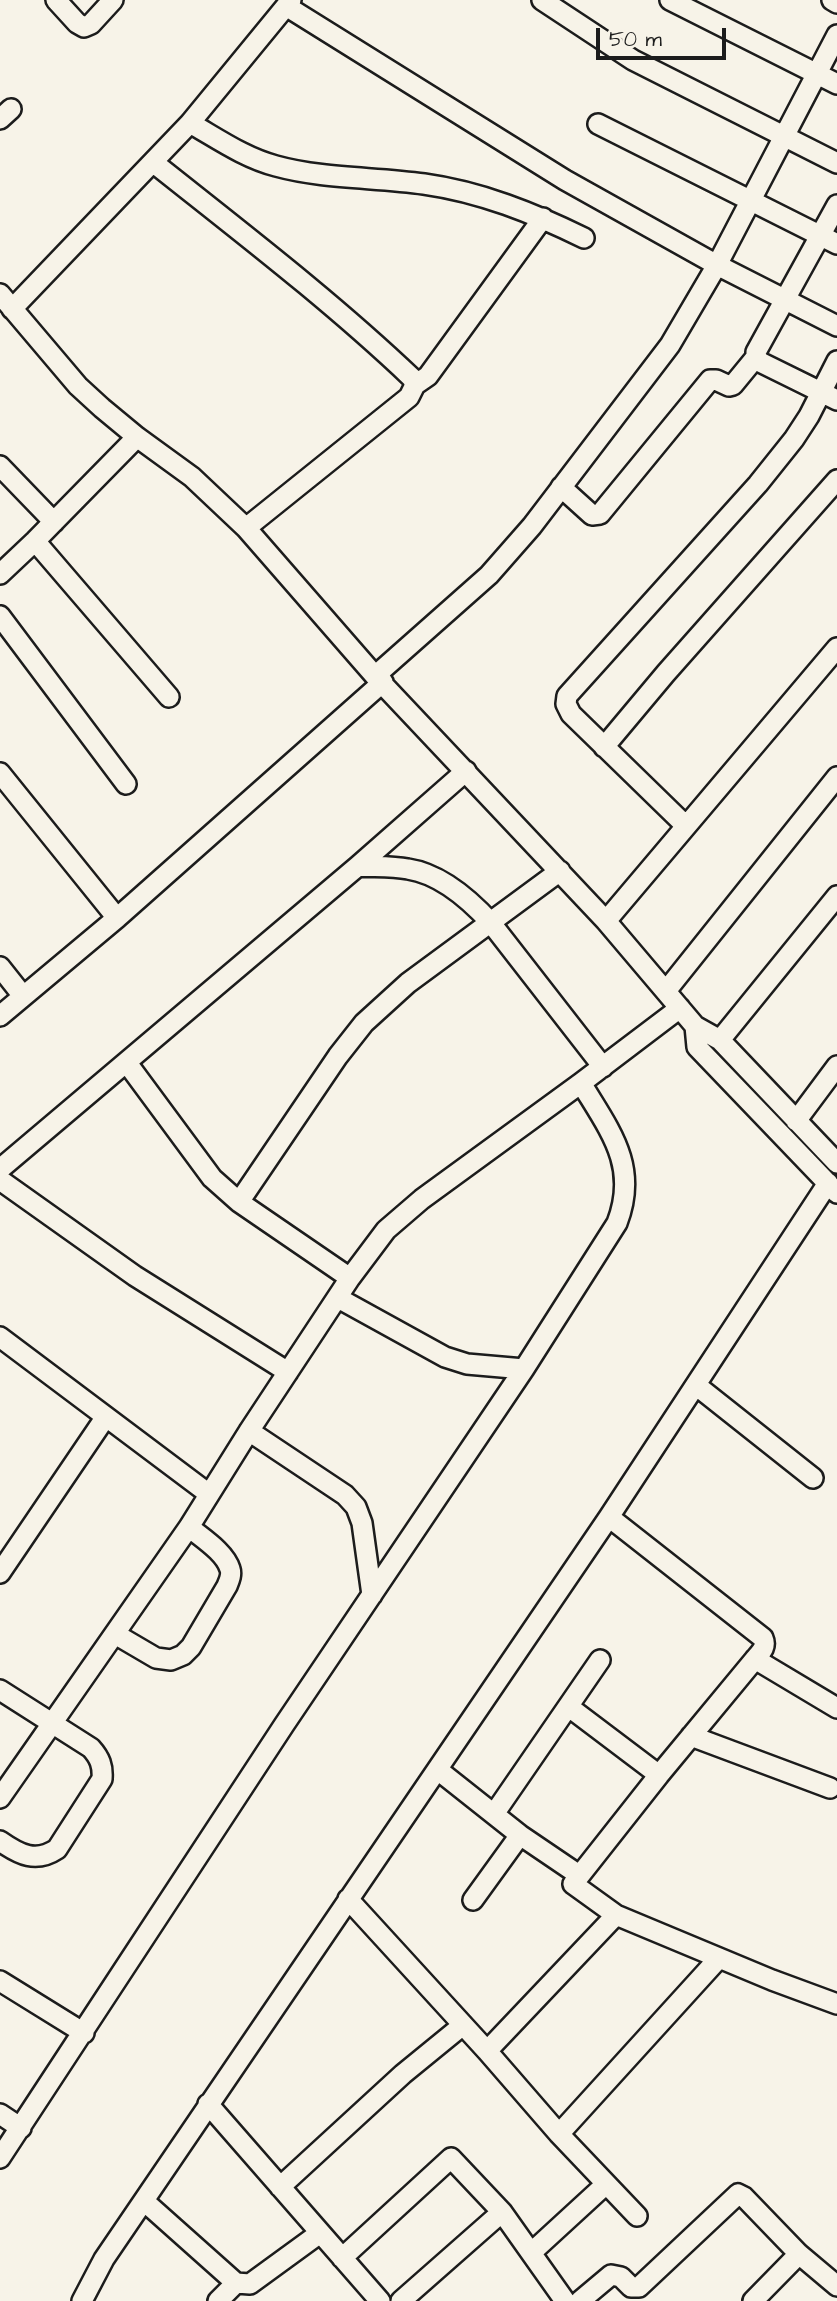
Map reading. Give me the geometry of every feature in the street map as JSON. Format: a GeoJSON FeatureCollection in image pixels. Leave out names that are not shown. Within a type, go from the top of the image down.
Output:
{"type":"FeatureCollection","features":[{"type":"Feature","properties":{"kind":"street"},"geometry":{"type":"LineString","coordinates":[[56,0],[84,27],[91,24],[113,0]]}},
{"type":"Feature","properties":{"kind":"street"},"geometry":{"type":"LineString","coordinates":[[542,0],[634,60],[837,163]]}},
{"type":"Feature","properties":{"kind":"street"},"geometry":{"type":"LineString","coordinates":[[670,0],[837,84]]}},
{"type":"Feature","properties":{"kind":"street"},"geometry":{"type":"LineString","coordinates":[[832,0],[837,3]]}},
{"type":"Feature","properties":{"kind":"street"},"geometry":{"type":"LineString","coordinates":[[837,326],[717,265],[565,180],[289,3],[154,163],[6,302],[78,386],[137,437],[192,477],[246,528],[379,679],[606,921],[695,1026],[720,1040],[837,1163]]}},
{"type":"Feature","properties":{"kind":"street"},"geometry":{"type":"LineString","coordinates":[[0,1016],[117,918],[379,679],[488,575],[532,526],[670,345],[717,265],[837,35]]}},
{"type":"Feature","properties":{"kind":"street"},"geometry":{"type":"LineString","coordinates":[[190,123],[254,159],[277,167],[460,190],[543,218],[584,239]]}},
{"type":"Feature","properties":{"kind":"street"},"geometry":{"type":"LineString","coordinates":[[598,124],[829,240]]}},
{"type":"Feature","properties":{"kind":"street"},"geometry":{"type":"LineString","coordinates":[[154,163],[320,295],[412,378],[415,385]]}},
{"type":"Feature","properties":{"kind":"street"},"geometry":{"type":"LineString","coordinates":[[561,487],[592,515],[600,514],[710,380],[733,385],[756,358],[756,352],[786,301],[829,240],[837,205]]}},
{"type":"Feature","properties":{"kind":"street"},"geometry":{"type":"LineString","coordinates":[[246,528],[409,397],[415,385],[428,376],[543,218]]}},
{"type":"Feature","properties":{"kind":"street"},"geometry":{"type":"LineString","coordinates":[[756,358],[829,395]]}},
{"type":"Feature","properties":{"kind":"street"},"geometry":{"type":"LineString","coordinates":[[686,826],[571,714],[566,704],[567,696],[758,484],[829,395],[837,360]]}},
{"type":"Feature","properties":{"kind":"street"},"geometry":{"type":"LineString","coordinates":[[0,574],[137,437]]}},
{"type":"Feature","properties":{"kind":"street"},"geometry":{"type":"LineString","coordinates":[[0,466],[54,522]]}},
{"type":"Feature","properties":{"kind":"street"},"geometry":{"type":"LineString","coordinates":[[604,747],[837,480]]}},
{"type":"Feature","properties":{"kind":"street"},"geometry":{"type":"LineString","coordinates":[[35,541],[169,697]]}},
{"type":"Feature","properties":{"kind":"street"},"geometry":{"type":"LineString","coordinates":[[0,616],[126,784]]}},
{"type":"Feature","properties":{"kind":"street"},"geometry":{"type":"LineString","coordinates":[[606,921],[837,648]]}},
{"type":"Feature","properties":{"kind":"street"},"geometry":{"type":"LineString","coordinates":[[0,1169],[466,771]]}},
{"type":"Feature","properties":{"kind":"street"},"geometry":{"type":"LineString","coordinates":[[0,773],[117,918]]}},
{"type":"Feature","properties":{"kind":"street"},"geometry":{"type":"LineString","coordinates":[[666,991],[837,777]]}},
{"type":"Feature","properties":{"kind":"street"},"geometry":{"type":"LineString","coordinates":[[358,866],[410,869],[442,882],[472,902],[603,1067]]}},
{"type":"Feature","properties":{"kind":"street"},"geometry":{"type":"LineString","coordinates":[[239,1202],[338,1056],[365,1023],[408,983],[560,871]]}},
{"type":"Feature","properties":{"kind":"street"},"geometry":{"type":"LineString","coordinates":[[720,1040],[837,896]]}},
{"type":"Feature","properties":{"kind":"street"},"geometry":{"type":"LineString","coordinates":[[0,967],[23,996]]}},
{"type":"Feature","properties":{"kind":"street"},"geometry":{"type":"LineString","coordinates":[[0,1798],[189,1527],[249,1430],[350,1278],[386,1230],[402,1215],[680,1008]]}},
{"type":"Feature","properties":{"kind":"street"},"geometry":{"type":"LineString","coordinates":[[82,2301],[104,2259],[208,2104],[832,1188],[697,1047],[695,1026]]}},
{"type":"Feature","properties":{"kind":"street"},"geometry":{"type":"LineString","coordinates":[[127,1063],[212,1178],[239,1202],[350,1278]]}},
{"type":"Feature","properties":{"kind":"street"},"geometry":{"type":"LineString","coordinates":[[796,1121],[837,1066]]}},
{"type":"Feature","properties":{"kind":"street"},"geometry":{"type":"LineString","coordinates":[[0,2158],[524,1369],[617,1223],[624,1205],[626,1186],[623,1159],[614,1138],[581,1083]]}},
{"type":"Feature","properties":{"kind":"street"},"geometry":{"type":"LineString","coordinates":[[0,1180],[135,1276],[288,1372]]}},
{"type":"Feature","properties":{"kind":"street"},"geometry":{"type":"LineString","coordinates":[[338,1298],[445,1357],[467,1364],[524,1369]]}},
{"type":"Feature","properties":{"kind":"street"},"geometry":{"type":"LineString","coordinates":[[1,1340],[209,1494]]}},
{"type":"Feature","properties":{"kind":"street"},"geometry":{"type":"LineString","coordinates":[[696,1386],[813,1478]]}},
{"type":"Feature","properties":{"kind":"street"},"geometry":{"type":"LineString","coordinates":[[0,1573],[105,1418]]}},
{"type":"Feature","properties":{"kind":"street"},"geometry":{"type":"LineString","coordinates":[[249,1430],[345,1495],[356,1507],[362,1523],[372,1595]]}},
{"type":"Feature","properties":{"kind":"street"},"geometry":{"type":"LineString","coordinates":[[609,1517],[763,1638],[764,1648],[573,1881],[574,1887],[615,1915],[837,2004]]}},
{"type":"Feature","properties":{"kind":"street"},"geometry":{"type":"LineString","coordinates":[[115,1634],[156,1658],[171,1660],[183,1655],[191,1647],[227,1586],[230,1568],[221,1555],[189,1527]]}},
{"type":"Feature","properties":{"kind":"street"},"geometry":{"type":"LineString","coordinates":[[755,1659],[837,1708]]}},
{"type":"Feature","properties":{"kind":"street"},"geometry":{"type":"LineString","coordinates":[[494,1814],[600,1660]]}},
{"type":"Feature","properties":{"kind":"street"},"geometry":{"type":"LineString","coordinates":[[0,1690],[90,1748],[98,1756],[103,1768],[102,1779],[57,1849],[46,1856],[32,1857],[18,1853],[0,1842]]}},
{"type":"Feature","properties":{"kind":"street"},"geometry":{"type":"LineString","coordinates":[[569,1707],[659,1775]]}},
{"type":"Feature","properties":{"kind":"street"},"geometry":{"type":"LineString","coordinates":[[691,1736],[830,1788]]}},
{"type":"Feature","properties":{"kind":"street"},"geometry":{"type":"LineString","coordinates":[[0,1761],[18,1772]]}},
{"type":"Feature","properties":{"kind":"street"},"geometry":{"type":"LineString","coordinates":[[438,1770],[520,1835],[579,1875]]}},
{"type":"Feature","properties":{"kind":"street"},"geometry":{"type":"LineString","coordinates":[[473,1900],[520,1835]]}},
{"type":"Feature","properties":{"kind":"street"},"geometry":{"type":"LineString","coordinates":[[348,1899],[605,2185],[637,2216]]}},
{"type":"Feature","properties":{"kind":"street"},"geometry":{"type":"LineString","coordinates":[[487,2051],[615,1915]]}},
{"type":"Feature","properties":{"kind":"street"},"geometry":{"type":"LineString","coordinates":[[559,2134],[719,1958]]}},
{"type":"Feature","properties":{"kind":"street"},"geometry":{"type":"LineString","coordinates":[[0,1981],[84,2033]]}},
{"type":"Feature","properties":{"kind":"street"},"geometry":{"type":"LineString","coordinates":[[280,2187],[404,2074],[463,2025]]}},
{"type":"Feature","properties":{"kind":"street"},"geometry":{"type":"LineString","coordinates":[[208,2104],[380,2301]]}},
{"type":"Feature","properties":{"kind":"street"},"geometry":{"type":"LineString","coordinates":[[0,2114],[21,2128]]}},
{"type":"Feature","properties":{"kind":"street"},"geometry":{"type":"LineString","coordinates":[[342,2258],[451,2158],[502,2212],[533,2252],[565,2301]]}},
{"type":"Feature","properties":{"kind":"street"},"geometry":{"type":"LineString","coordinates":[[533,2252],[605,2185]]}},
{"type":"Feature","properties":{"kind":"street"},"geometry":{"type":"LineString","coordinates":[[580,2301],[611,2276],[621,2277],[631,2287],[639,2287],[738,2194],[799,2254],[837,2286]]}},
{"type":"Feature","properties":{"kind":"street"},"geometry":{"type":"LineString","coordinates":[[144,2201],[236,2283],[250,2284],[320,2232]]}},
{"type":"Feature","properties":{"kind":"street"},"geometry":{"type":"LineString","coordinates":[[401,2301],[502,2212]]}},
{"type":"Feature","properties":{"kind":"street"},"geometry":{"type":"LineString","coordinates":[[753,2301],[799,2254]]}},
{"type":"Feature","properties":{"kind":"street"},"geometry":{"type":"LineString","coordinates":[[218,2301],[236,2283]]}}]}
